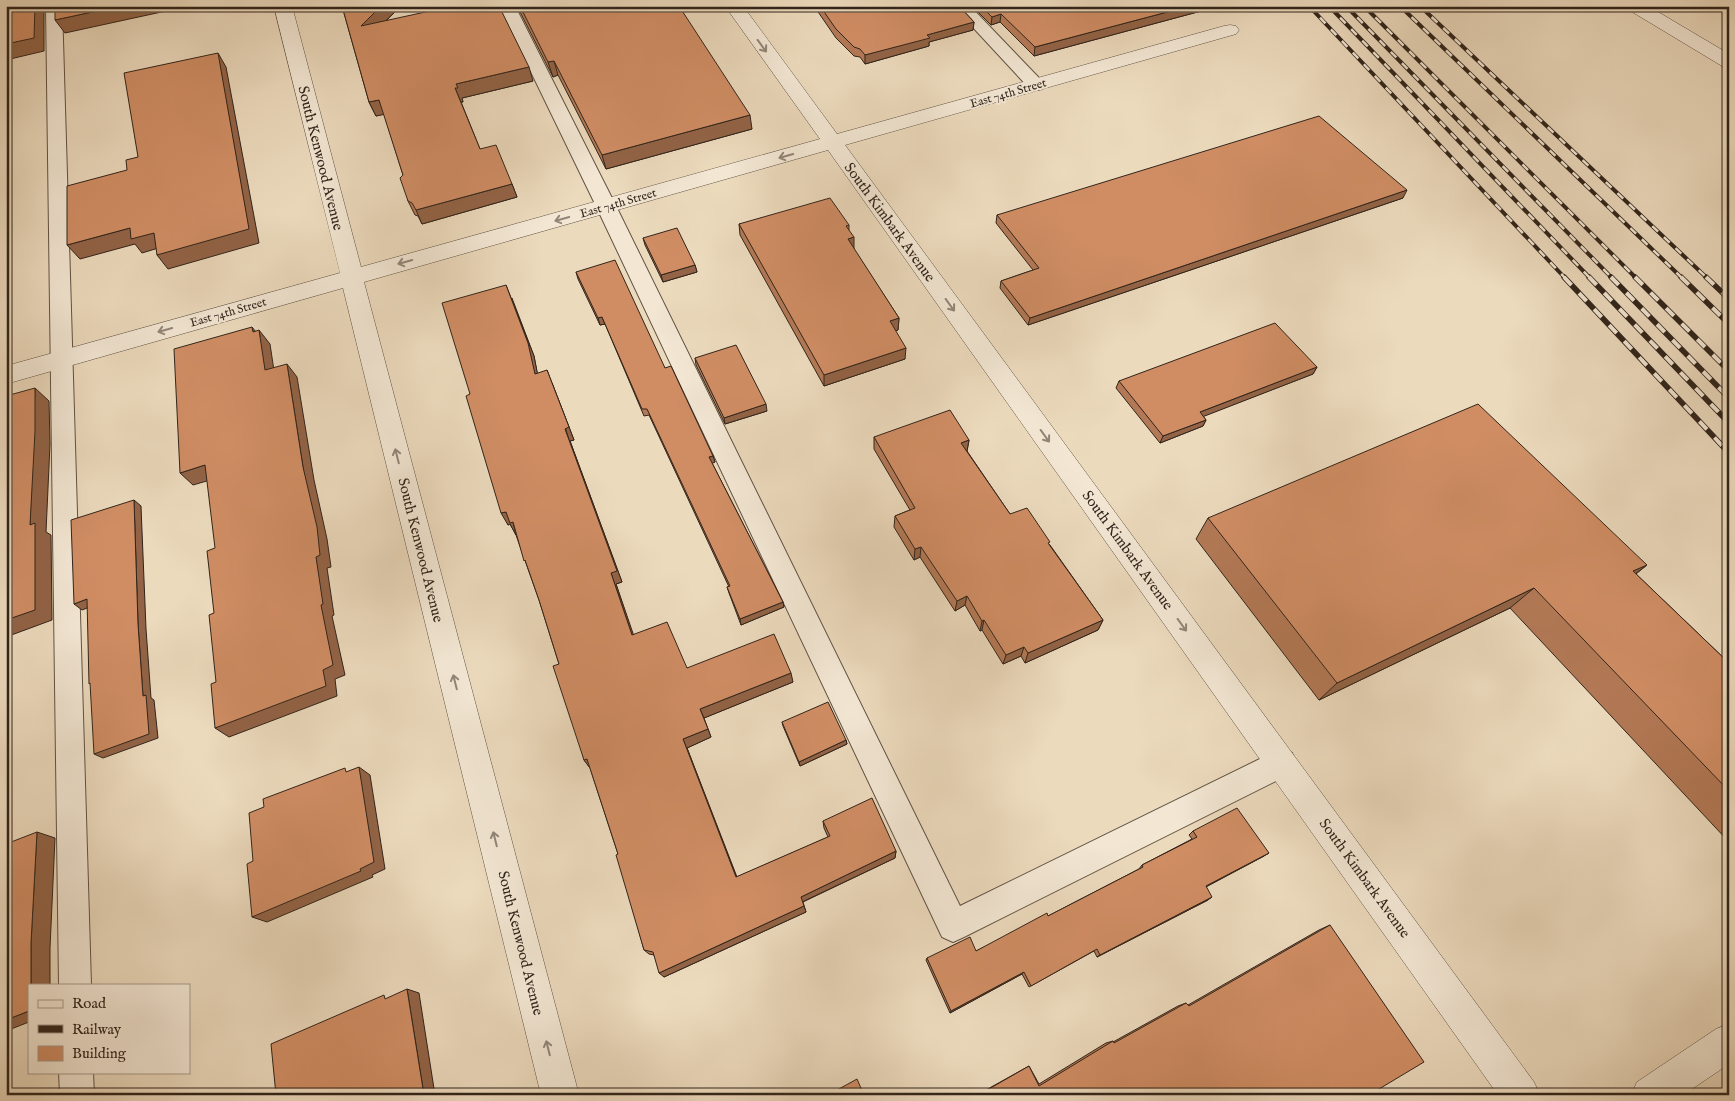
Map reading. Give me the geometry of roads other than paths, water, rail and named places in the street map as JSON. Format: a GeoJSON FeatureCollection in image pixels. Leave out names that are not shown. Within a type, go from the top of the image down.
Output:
{"type":"FeatureCollection","features":[{"type":"Feature","properties":{"kind":"street","name":"South Kenwood Avenue"},"geometry":{"type":"LineString","coordinates":[[283,6],[560,1095]]}},
{"type":"Feature","properties":{"kind":"street","name":"South Kimbark Avenue"},"geometry":{"type":"LineString","coordinates":[[734,6],[1521,1095]]}},
{"type":"Feature","properties":{"kind":"street"},"geometry":{"type":"LineString","coordinates":[[1635,6],[1729,62]]}},
{"type":"Feature","properties":{"kind":"street","name":"East 74th Street"},"geometry":{"type":"LineString","coordinates":[[6,375],[1230,30]]}},
{"type":"Feature","properties":{"kind":"street"},"geometry":{"type":"LineString","coordinates":[[1650,1095],[1729,1042]]}},
{"type":"Feature","properties":{"kind":"lane"},"geometry":{"type":"LineString","coordinates":[[54,6],[64,359],[75,984]]}},
{"type":"Feature","properties":{"kind":"lane"},"geometry":{"type":"LineString","coordinates":[[507,6],[606,206],[953,926],[1282,763]]}},
{"type":"Feature","properties":{"kind":"lane"},"geometry":{"type":"LineString","coordinates":[[961,6],[1036,85]]}},
{"type":"Feature","properties":{"kind":"lane"},"geometry":{"type":"LineString","coordinates":[[76,1074],[77,1095]]}},
{"type":"Feature","properties":{"kind":"railway"},"geometry":{"type":"LineString","coordinates":[[1309,6],[1565,278]]}},
{"type":"Feature","properties":{"kind":"railway"},"geometry":{"type":"LineString","coordinates":[[1329,6],[1590,278]]}},
{"type":"Feature","properties":{"kind":"railway"},"geometry":{"type":"LineString","coordinates":[[1346,6],[1612,278]]}},
{"type":"Feature","properties":{"kind":"railway"},"geometry":{"type":"LineString","coordinates":[[1364,6],[1729,371]]}},
{"type":"Feature","properties":{"kind":"railway"},"geometry":{"type":"LineString","coordinates":[[1400,6],[1682,278]]}},
{"type":"Feature","properties":{"kind":"railway"},"geometry":{"type":"LineString","coordinates":[[1420,6],[1707,278]]}},
{"type":"Feature","properties":{"kind":"railway"},"geometry":{"type":"LineString","coordinates":[[1564,277],[1729,453]]}},
{"type":"Feature","properties":{"kind":"railway"},"geometry":{"type":"LineString","coordinates":[[1589,277],[1729,423]]}},
{"type":"Feature","properties":{"kind":"railway"},"geometry":{"type":"LineString","coordinates":[[1611,277],[1729,398]]}},
{"type":"Feature","properties":{"kind":"railway"},"geometry":{"type":"LineString","coordinates":[[1681,277],[1729,324]]}},
{"type":"Feature","properties":{"kind":"railway"},"geometry":{"type":"LineString","coordinates":[[1706,277],[1729,299]]}}]}
